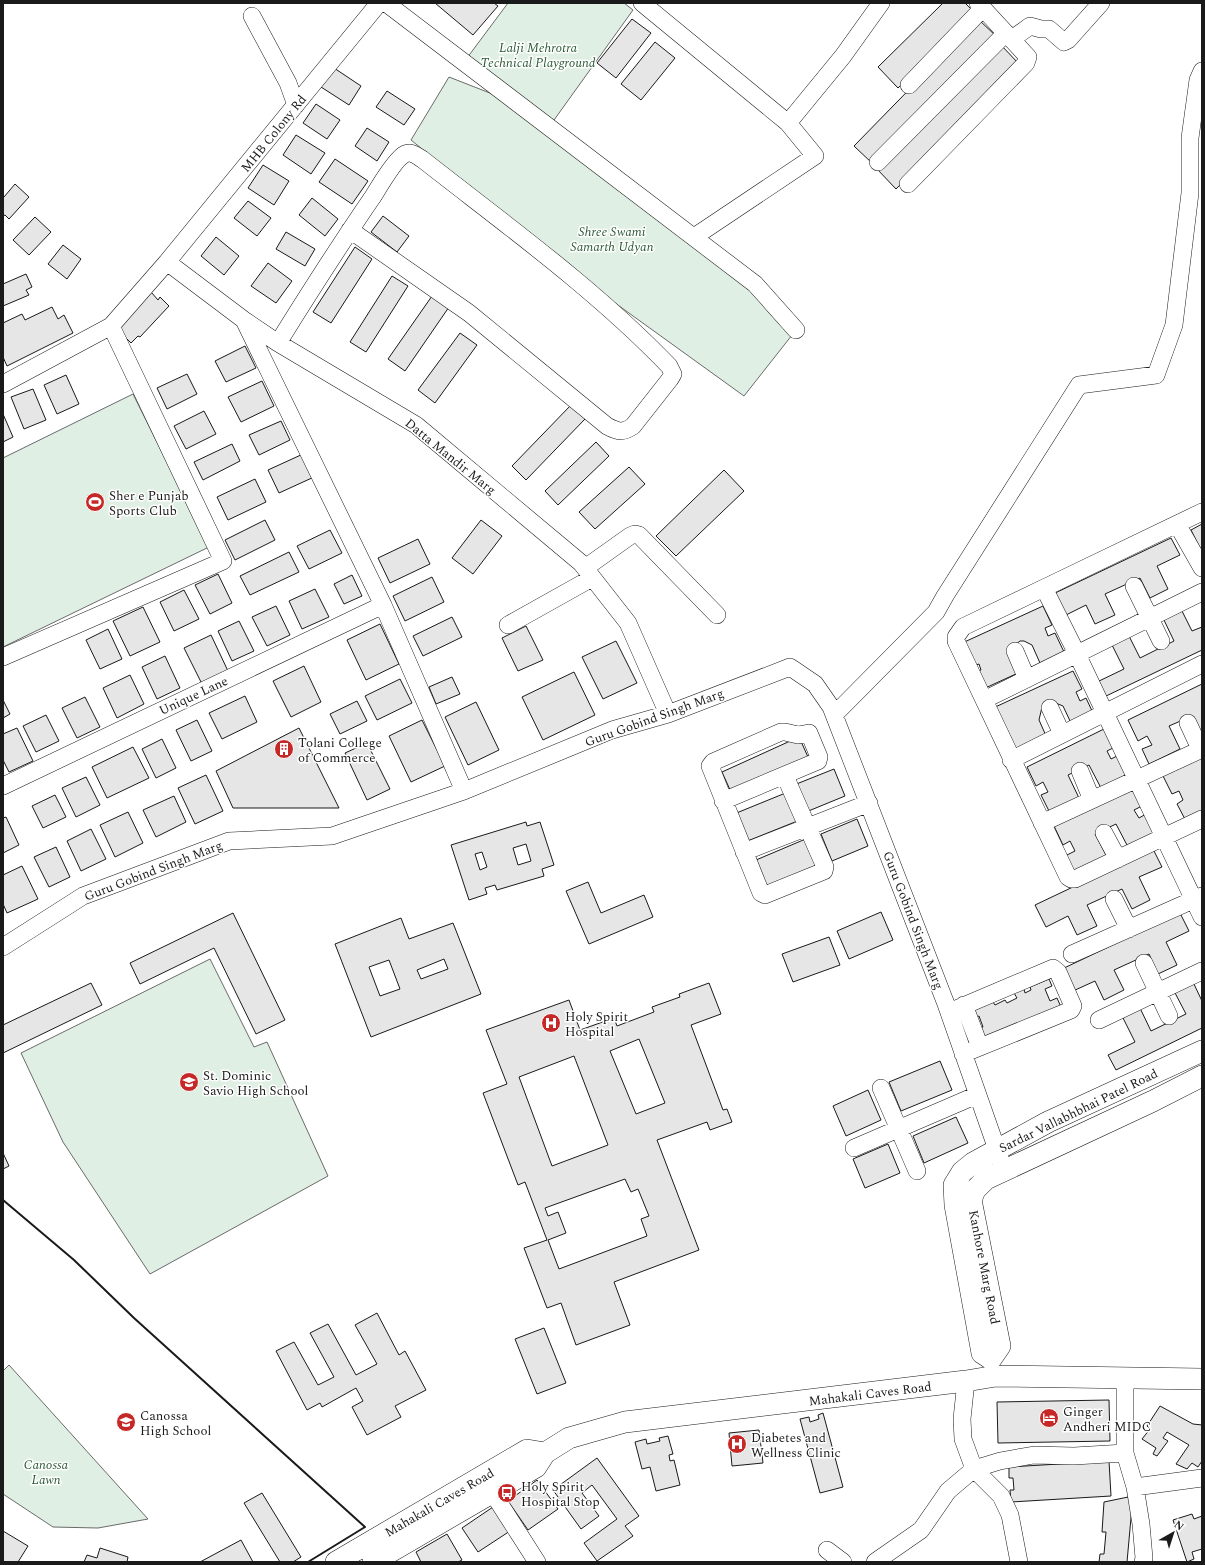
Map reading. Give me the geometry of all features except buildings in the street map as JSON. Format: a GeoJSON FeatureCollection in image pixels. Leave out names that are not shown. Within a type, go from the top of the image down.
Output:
{"type":"FeatureCollection","features":[{"type":"Feature","properties":{"kind":"main road","name":"Sardar Vallabhbhai Patel Road"},"geometry":{"type":"LineString","coordinates":[[994,1367],[982,1353],[955,1205],[954,1184],[962,1172],[973,1163],[997,1149],[1048,1122],[1202,1051]]}},
{"type":"Feature","properties":{"kind":"main road","name":"Sardar Vallabhbhai Patel Road"},"geometry":{"type":"LineString","coordinates":[[1005,1170],[1153,1101],[1202,1076]]}},
{"type":"Feature","properties":{"kind":"main road","name":"Kanhore Marg Road"},"geometry":{"type":"LineString","coordinates":[[994,1367],[1000,1346],[971,1200],[975,1190],[986,1179],[1005,1170]]}},
{"type":"Feature","properties":{"kind":"main road","name":"Mahakali Caves Road"},"geometry":{"type":"LineString","coordinates":[[374,1562],[487,1485],[527,1450],[545,1453],[569,1438],[626,1422],[966,1381],[994,1367],[1125,1378],[1202,1379]]}},
{"type":"Feature","properties":{"kind":"main road","name":"Mahakali Caves Road"},"geometry":{"type":"LineString","coordinates":[[336,1562],[487,1485]]}},
{"type":"Feature","properties":{"kind":"street","name":"MHB Colony Rd"},"geometry":{"type":"LineString","coordinates":[[111,326],[167,262],[379,3]]}},
{"type":"Feature","properties":{"kind":"street"},"geometry":{"type":"LineString","coordinates":[[386,3],[755,284],[796,330]]}},
{"type":"Feature","properties":{"kind":"street"},"geometry":{"type":"LineString","coordinates":[[642,3],[788,123],[815,156],[694,238]]}},
{"type":"Feature","properties":{"kind":"street"},"geometry":{"type":"LineString","coordinates":[[788,123],[843,56],[881,3]]}},
{"type":"Feature","properties":{"kind":"street"},"geometry":{"type":"LineString","coordinates":[[878,162],[1009,36],[1030,26],[1041,29],[1049,29],[1064,42],[1068,40],[1101,3]]}},
{"type":"Feature","properties":{"kind":"street"},"geometry":{"type":"LineString","coordinates":[[908,184],[1026,63],[1028,57],[981,6],[909,85]]}},
{"type":"Feature","properties":{"kind":"street"},"geometry":{"type":"LineString","coordinates":[[252,16],[288,83],[296,105]]}},
{"type":"Feature","properties":{"kind":"street"},"geometry":{"type":"LineString","coordinates":[[834,714],[936,612],[1079,385],[1156,375],[1174,325],[1190,193],[1190,138],[1198,80],[1202,71]]}},
{"type":"Feature","properties":{"kind":"street"},"geometry":{"type":"LineString","coordinates":[[278,343],[350,230],[399,159],[405,154],[414,154],[570,275],[616,314],[669,366],[673,374],[633,426],[625,431],[617,431],[607,426],[469,313],[350,230]]}},
{"type":"Feature","properties":{"kind":"street","name":"Datta Mandir Marg"},"geometry":{"type":"LineString","coordinates":[[167,262],[244,320],[278,343],[416,425],[588,573],[628,623],[668,714]]}},
{"type":"Feature","properties":{"kind":"street"},"geometry":{"type":"LineString","coordinates":[[244,320],[383,605],[464,791]]}},
{"type":"Feature","properties":{"kind":"street"},"geometry":{"type":"LineString","coordinates":[[3,383],[111,326],[223,561],[3,658]]}},
{"type":"Feature","properties":{"kind":"street"},"geometry":{"type":"LineString","coordinates":[[1202,512],[963,627],[958,633],[956,641],[1068,877],[1075,879],[1202,819]]}},
{"type":"Feature","properties":{"kind":"street"},"geometry":{"type":"LineString","coordinates":[[1177,524],[1202,568]]}},
{"type":"Feature","properties":{"kind":"street"},"geometry":{"type":"LineString","coordinates":[[508,625],[588,573],[634,534],[639,535],[717,615]]}},
{"type":"Feature","properties":{"kind":"street"},"geometry":{"type":"LineString","coordinates":[[1134,586],[1162,641]]}},
{"type":"Feature","properties":{"kind":"street"},"geometry":{"type":"LineString","coordinates":[[1044,588],[1077,654],[1163,837],[1198,898],[1202,917]]}},
{"type":"Feature","properties":{"kind":"street"},"geometry":{"type":"LineString","coordinates":[[984,700],[1202,592]]}},
{"type":"Feature","properties":{"kind":"street","name":"Unique Lane"},"geometry":{"type":"LineString","coordinates":[[3,786],[383,605]]}},
{"type":"Feature","properties":{"kind":"street"},"geometry":{"type":"LineString","coordinates":[[1015,651],[1027,679]]}},
{"type":"Feature","properties":{"kind":"street"},"geometry":{"type":"LineString","coordinates":[[1012,760],[1202,664]]}},
{"type":"Feature","properties":{"kind":"street","name":"Guru Gobind Singh Marg"},"geometry":{"type":"LineString","coordinates":[[3,947],[83,896],[229,841],[332,836],[464,791],[612,730],[668,714],[790,667],[815,684],[831,707],[834,714],[949,1012],[977,1095],[1005,1170]]}},
{"type":"Feature","properties":{"kind":"street"},"geometry":{"type":"LineString","coordinates":[[1050,708],[1062,734]]}},
{"type":"Feature","properties":{"kind":"street"},"geometry":{"type":"LineString","coordinates":[[1042,823],[1201,749],[1188,723]]}},
{"type":"Feature","properties":{"kind":"street"},"geometry":{"type":"LineString","coordinates":[[723,801],[785,776],[819,760],[809,733],[798,735],[781,732],[711,763],[710,768],[723,801],[761,893],[765,894],[825,870],[785,776]]}},
{"type":"Feature","properties":{"kind":"street"},"geometry":{"type":"LineString","coordinates":[[1080,771],[1092,800]]}},
{"type":"Feature","properties":{"kind":"street"},"geometry":{"type":"LineString","coordinates":[[744,852],[869,803]]}},
{"type":"Feature","properties":{"kind":"street"},"geometry":{"type":"LineString","coordinates":[[1104,833],[1118,859]]}},
{"type":"Feature","properties":{"kind":"street"},"geometry":{"type":"LineString","coordinates":[[1114,898],[1129,929]]}},
{"type":"Feature","properties":{"kind":"street"},"geometry":{"type":"LineString","coordinates":[[1072,954],[1198,898]]}},
{"type":"Feature","properties":{"kind":"street"},"geometry":{"type":"LineString","coordinates":[[1144,963],[1170,1016]]}},
{"type":"Feature","properties":{"kind":"street"},"geometry":{"type":"LineString","coordinates":[[949,1012],[1053,968],[1058,972],[1073,1006],[1071,1010],[963,1054]]}},
{"type":"Feature","properties":{"kind":"street"},"geometry":{"type":"LineString","coordinates":[[1099,1020],[1157,991],[1202,971]]}},
{"type":"Feature","properties":{"kind":"street"},"geometry":{"type":"LineString","coordinates":[[964,1006],[980,1047]]}},
{"type":"Feature","properties":{"kind":"street"},"geometry":{"type":"LineString","coordinates":[[880,1088],[917,1171]]}},
{"type":"Feature","properties":{"kind":"street"},"geometry":{"type":"LineString","coordinates":[[854,1148],[977,1095]]}},
{"type":"Feature","properties":{"kind":"street"},"geometry":{"type":"LineString","coordinates":[[1125,1378],[1125,1453],[1135,1486],[1141,1524],[1144,1558],[1143,1562]]}},
{"type":"Feature","properties":{"kind":"street"},"geometry":{"type":"LineString","coordinates":[[966,1381],[962,1419],[963,1440],[974,1469],[1001,1496],[1010,1515],[1019,1562]]}},
{"type":"Feature","properties":{"kind":"street"},"geometry":{"type":"LineString","coordinates":[[876,1562],[921,1530],[948,1491],[974,1469],[1000,1461],[1034,1455],[1074,1456],[1125,1453]]}},
{"type":"Feature","properties":{"kind":"street"},"geometry":{"type":"LineString","coordinates":[[1135,1486],[1202,1478]]}},
{"type":"Feature","properties":{"kind":"street"},"geometry":{"type":"LineString","coordinates":[[487,1485],[537,1562]]}},
{"type":"Feature","properties":{"kind":"street"},"geometry":{"type":"LineString","coordinates":[[827,1550],[843,1562]]}},
{"type":"Feature","properties":{"kind":"green space","name":"Shree Swami Samarth Udyan"},"geometry":{"type":"Polygon","coordinates":[[[508,3],[624,3],[633,10],[549,127],[640,197],[796,330],[744,396],[579,277],[411,140],[449,77],[518,104],[464,62],[508,3]]]}},
{"type":"Feature","properties":{"kind":"green space","name":"Sher e Punjab Sports Club"},"geometry":{"type":"Polygon","coordinates":[[[133,394],[209,547],[3,647],[3,458],[133,394]]]}},
{"type":"Feature","properties":{"kind":"green space"},"geometry":{"type":"Polygon","coordinates":[[[210,959],[254,1047],[267,1042],[328,1176],[150,1274],[63,1142],[21,1053],[210,959]]]}},
{"type":"Feature","properties":{"kind":"green space","name":"Canossa Lawn"},"geometry":{"type":"Polygon","coordinates":[[[9,1365],[148,1519],[98,1528],[53,1527],[3,1494],[3,1371],[9,1365]]]}},
{"type":"Feature","properties":{"kind":"wall"},"geometry":{"type":"LineString","coordinates":[[3,1200],[74,1260],[134,1318],[365,1527],[308,1562]]}},
{"type":"Feature","properties":{"kind":"place","name":"Sher e Punjab Sports Club"},"geometry":{"type":"Point","coordinates":[95,502]}},
{"type":"Feature","properties":{"kind":"place","name":"Tolani College of Commerce"},"geometry":{"type":"Point","coordinates":[284,749]}},
{"type":"Feature","properties":{"kind":"place","name":"Holy Spirit Hospital"},"geometry":{"type":"Point","coordinates":[551,1023]}},
{"type":"Feature","properties":{"kind":"place","name":"St. Dominic Savio High School"},"geometry":{"type":"Point","coordinates":[189,1082]}},
{"type":"Feature","properties":{"kind":"place","name":"Ginger Andheri MIDC"},"geometry":{"type":"Point","coordinates":[1049,1418]}},
{"type":"Feature","properties":{"kind":"place","name":"Canossa High School"},"geometry":{"type":"Point","coordinates":[126,1422]}},
{"type":"Feature","properties":{"kind":"place","name":"Diabetes and Wellness Clinic"},"geometry":{"type":"Point","coordinates":[737,1444]}},
{"type":"Feature","properties":{"kind":"place","name":"Holy Spirit Hospital Stop"},"geometry":{"type":"Point","coordinates":[507,1493]}},
{"type":"Feature","properties":{"kind":"park label","name":"Lalji Mehrotra Technical Playground"},"geometry":{"type":"Point","coordinates":[538,54]}}]}
